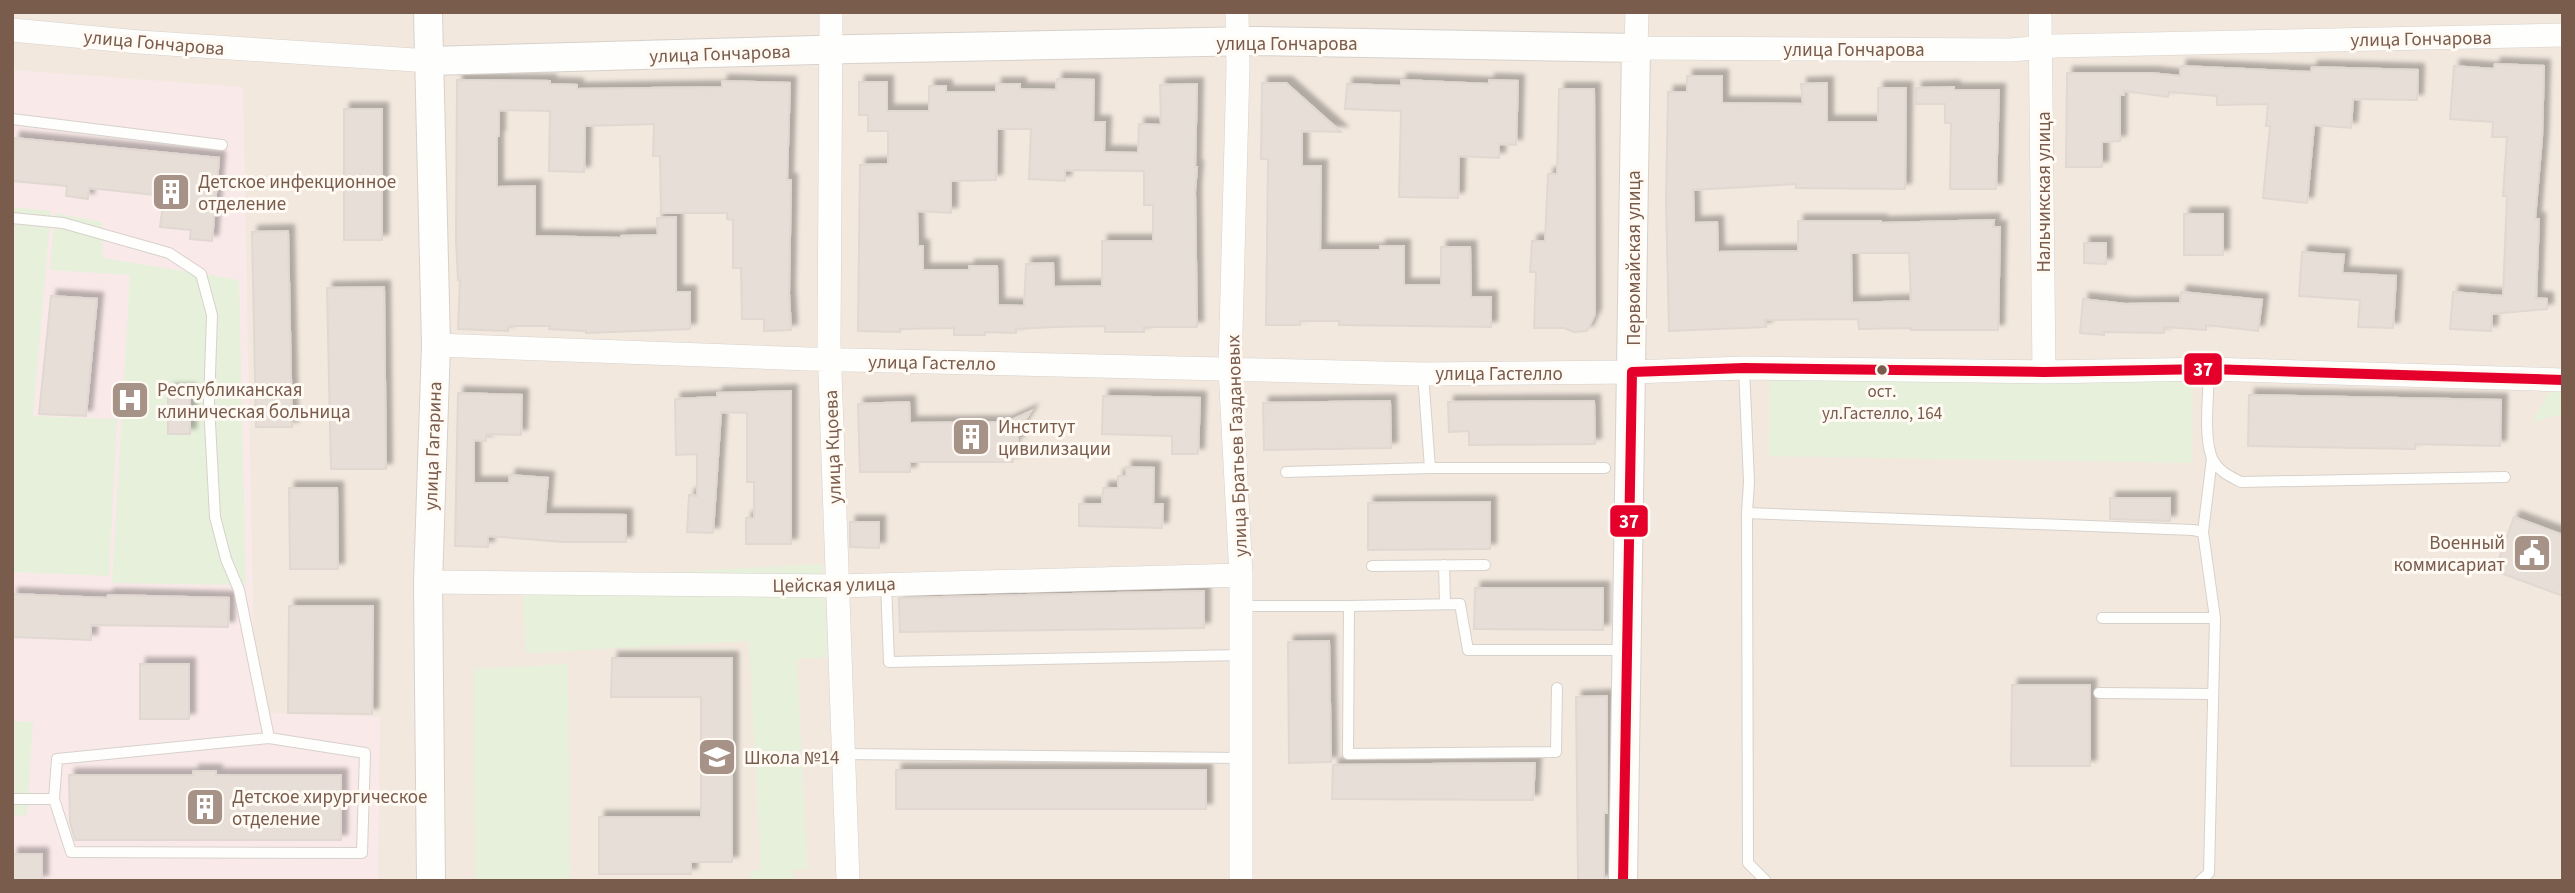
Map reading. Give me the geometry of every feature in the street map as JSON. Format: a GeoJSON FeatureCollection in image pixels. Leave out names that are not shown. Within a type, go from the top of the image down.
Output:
{"type":"FeatureCollection","features":[{"type":"Feature","properties":{"kind":"street","name":"улица Гагарина"},"geometry":{"type":"LineString","coordinates":[[428,12],[436,345],[428,582],[431,881]]}},
{"type":"Feature","properties":{"kind":"street","name":"улица Кцоева"},"geometry":{"type":"LineString","coordinates":[[831,12],[829,360],[848,881]]}},
{"type":"Feature","properties":{"kind":"street","name":"улица Братьев Газдановых"},"geometry":{"type":"LineString","coordinates":[[1237,12],[1230,369],[1242,606],[1241,881]]}},
{"type":"Feature","properties":{"kind":"street","name":"Первомайская улица"},"geometry":{"type":"LineString","coordinates":[[1623,881],[1637,12]]}},
{"type":"Feature","properties":{"kind":"street","name":"Нальчикская улица"},"geometry":{"type":"LineString","coordinates":[[2040,12],[2044,372]]}},
{"type":"Feature","properties":{"kind":"street","name":"улица Гончарова"},"geometry":{"type":"LineString","coordinates":[[12,30],[153,43],[430,61],[1237,42],[2011,50],[2563,35]]}},
{"type":"Feature","properties":{"kind":"street","name":"улица Гастелло"},"geometry":{"type":"LineString","coordinates":[[436,345],[829,360],[1423,374],[1744,368],[2044,372],[2209,369],[2563,380]]}},
{"type":"Feature","properties":{"kind":"street","name":"Цейская улица"},"geometry":{"type":"LineString","coordinates":[[428,582],[838,586],[1241,575]]}},
{"type":"Feature","properties":{"kind":"lane"},"geometry":{"type":"LineString","coordinates":[[12,118],[222,145]]}},
{"type":"Feature","properties":{"kind":"lane"},"geometry":{"type":"LineString","coordinates":[[12,218],[63,223],[169,253],[201,274],[212,316],[209,404],[215,517],[226,559],[239,590],[269,738]]}},
{"type":"Feature","properties":{"kind":"lane"},"geometry":{"type":"LineString","coordinates":[[1744,368],[1749,482],[1748,863],[1766,881]]}},
{"type":"Feature","properties":{"kind":"lane"},"geometry":{"type":"LineString","coordinates":[[2200,881],[2209,873],[2216,618],[2203,532],[2212,458],[2209,439],[2209,369]]}},
{"type":"Feature","properties":{"kind":"lane"},"geometry":{"type":"LineString","coordinates":[[1423,374],[1430,468]]}},
{"type":"Feature","properties":{"kind":"lane"},"geometry":{"type":"LineString","coordinates":[[2212,458],[2224,474],[2241,482],[2505,477]]}},
{"type":"Feature","properties":{"kind":"lane"},"geometry":{"type":"LineString","coordinates":[[1286,472],[1430,468],[1605,468]]}},
{"type":"Feature","properties":{"kind":"lane"},"geometry":{"type":"LineString","coordinates":[[1747,513],[2203,532]]}},
{"type":"Feature","properties":{"kind":"lane"},"geometry":{"type":"LineString","coordinates":[[1444,565],[1445,604]]}},
{"type":"Feature","properties":{"kind":"lane"},"geometry":{"type":"LineString","coordinates":[[1372,566],[1485,565]]}},
{"type":"Feature","properties":{"kind":"lane"},"geometry":{"type":"LineString","coordinates":[[886,583],[889,662],[1241,655]]}},
{"type":"Feature","properties":{"kind":"lane"},"geometry":{"type":"LineString","coordinates":[[1242,606],[1460,604],[1468,650],[1628,650]]}},
{"type":"Feature","properties":{"kind":"lane"},"geometry":{"type":"LineString","coordinates":[[1349,606],[1348,754],[1556,752],[1557,688]]}},
{"type":"Feature","properties":{"kind":"lane"},"geometry":{"type":"LineString","coordinates":[[2102,618],[2216,618]]}},
{"type":"Feature","properties":{"kind":"lane"},"geometry":{"type":"LineString","coordinates":[[2099,693],[2213,694]]}},
{"type":"Feature","properties":{"kind":"lane"},"geometry":{"type":"LineString","coordinates":[[269,738],[365,753],[362,853],[71,852],[54,799],[58,759],[269,738]]}},
{"type":"Feature","properties":{"kind":"lane"},"geometry":{"type":"LineString","coordinates":[[843,754],[1241,758]]}},
{"type":"Feature","properties":{"kind":"lane"},"geometry":{"type":"LineString","coordinates":[[12,799],[54,799]]}},
{"type":"Feature","properties":{"kind":"shaded area"},"geometry":{"type":"Polygon","coordinates":[[[12,12],[2563,12],[2563,881],[12,881],[12,12]]]}},
{"type":"Feature","properties":{"kind":"shaded area","name":"Республиканская клиническая больница"},"geometry":{"type":"Polygon","coordinates":[[[12,70],[243,87],[255,712],[380,717],[378,881],[12,881],[12,70]]]}},
{"type":"Feature","properties":{"kind":"green space"},"geometry":{"type":"Polygon","coordinates":[[[12,207],[51,211],[33,416],[117,419],[109,576],[12,572],[12,207]]]}},
{"type":"Feature","properties":{"kind":"green space"},"geometry":{"type":"Polygon","coordinates":[[[55,213],[102,222],[103,258],[239,280],[246,585],[112,583],[130,275],[50,270],[55,213]]]}},
{"type":"Feature","properties":{"kind":"green space"},"geometry":{"type":"Polygon","coordinates":[[[1770,366],[2193,373],[2192,463],[1769,456],[1770,366]]]}},
{"type":"Feature","properties":{"kind":"green space"},"geometry":{"type":"Polygon","coordinates":[[[2563,382],[2563,414],[2532,422],[2554,383],[2563,382]]]}},
{"type":"Feature","properties":{"kind":"green space"},"geometry":{"type":"Polygon","coordinates":[[[823,564],[828,657],[797,659],[807,869],[793,869],[793,881],[751,881],[750,871],[761,870],[749,641],[526,653],[523,580],[823,564]]]}},
{"type":"Feature","properties":{"kind":"green space"},"geometry":{"type":"Polygon","coordinates":[[[568,664],[570,881],[475,881],[474,669],[568,664]]]}},
{"type":"Feature","properties":{"kind":"green space"},"geometry":{"type":"Polygon","coordinates":[[[12,721],[33,722],[27,815],[12,816],[12,721]]]}},
{"type":"Feature","properties":{"kind":"building"},"geometry":{"type":"Polygon","coordinates":[[[2495,64],[2544,66],[2542,138],[2535,219],[2539,219],[2536,298],[2547,299],[2547,309],[2492,314],[2491,331],[2450,329],[2453,292],[2503,296],[2507,196],[2503,196],[2507,137],[2492,137],[2493,122],[2450,119],[2454,66],[2494,69],[2495,64]]]}},
{"type":"Feature","properties":{"kind":"building"},"geometry":{"type":"Polygon","coordinates":[[[2181,66],[2311,72],[2312,67],[2418,70],[2417,100],[2353,99],[2351,128],[2314,125],[2307,203],[2263,198],[2270,126],[2266,126],[2268,104],[2217,105],[2217,96],[2169,92],[2168,97],[2124,91],[2124,95],[2120,95],[2120,141],[2102,142],[2102,167],[2066,167],[2067,73],[2151,73],[2180,76],[2181,66]]]}},
{"type":"Feature","properties":{"kind":"building"},"geometry":{"type":"Polygon","coordinates":[[[1687,76],[1722,76],[1722,103],[1803,104],[1801,84],[1827,83],[1827,122],[1878,122],[1878,88],[1906,88],[1905,189],[1796,188],[1796,184],[1693,190],[1694,223],[1717,222],[1718,252],[1798,251],[1798,221],[1881,223],[1994,220],[1993,227],[2000,227],[1998,330],[1859,329],[1858,319],[1765,320],[1766,327],[1669,331],[1666,202],[1668,92],[1687,92],[1687,76]],[[1851,253],[1852,303],[1911,301],[1909,253],[1851,253]]]}},
{"type":"Feature","properties":{"kind":"building"},"geometry":{"type":"Polygon","coordinates":[[[1057,79],[1094,80],[1093,122],[1105,122],[1104,152],[1138,153],[1139,124],[1161,125],[1160,85],[1197,84],[1197,327],[1144,327],[1144,332],[1105,332],[1105,326],[1055,327],[1016,329],[1016,333],[985,332],[985,335],[954,335],[954,328],[900,329],[900,332],[858,331],[860,165],[888,164],[888,131],[868,131],[868,115],[859,115],[859,82],[887,82],[887,111],[929,111],[929,86],[946,86],[946,92],[996,92],[996,84],[1020,84],[1020,89],[1056,90],[1057,79]],[[997,129],[996,180],[951,181],[951,213],[917,211],[918,246],[923,246],[923,270],[969,270],[969,266],[997,266],[998,305],[1024,306],[1026,264],[1053,263],[1054,287],[1102,286],[1102,241],[1153,241],[1153,205],[1144,205],[1144,171],[1065,170],[1065,181],[1029,179],[1031,129],[997,129]]]}},
{"type":"Feature","properties":{"kind":"building"},"geometry":{"type":"Polygon","coordinates":[[[457,80],[550,81],[550,84],[577,85],[577,89],[722,87],[722,81],[790,83],[787,180],[791,180],[791,330],[764,331],[764,319],[742,319],[741,268],[733,268],[733,220],[727,219],[727,213],[661,213],[660,156],[653,156],[654,124],[585,126],[584,172],[549,171],[550,111],[499,110],[497,187],[535,186],[535,236],[621,238],[658,235],[657,218],[676,217],[676,292],[690,292],[690,329],[586,333],[549,329],[550,326],[509,326],[508,331],[458,329],[460,280],[456,239],[457,80]]]}},
{"type":"Feature","properties":{"kind":"building"},"geometry":{"type":"Polygon","coordinates":[[[1401,80],[1489,84],[1489,80],[1518,81],[1516,145],[1499,144],[1499,158],[1459,156],[1458,198],[1399,197],[1401,111],[1345,109],[1347,84],[1401,86],[1401,80]]]}},
{"type":"Feature","properties":{"kind":"building"},"geometry":{"type":"Polygon","coordinates":[[[1262,83],[1286,83],[1341,132],[1302,131],[1302,166],[1321,166],[1320,250],[1380,250],[1380,246],[1404,246],[1404,285],[1441,285],[1441,247],[1470,247],[1471,297],[1491,297],[1491,327],[1339,325],[1339,321],[1300,321],[1300,325],[1266,325],[1268,159],[1261,159],[1262,83]]]}},
{"type":"Feature","properties":{"kind":"building"},"geometry":{"type":"Polygon","coordinates":[[[1954,87],[1954,90],[1999,90],[1996,189],[1950,189],[1951,123],[1945,123],[1945,104],[1916,104],[1916,88],[1954,87]]]}},
{"type":"Feature","properties":{"kind":"building"},"geometry":{"type":"Polygon","coordinates":[[[1559,89],[1594,89],[1595,314],[1587,331],[1534,328],[1536,272],[1530,272],[1532,241],[1545,241],[1548,174],[1557,174],[1559,89]]]}},
{"type":"Feature","properties":{"kind":"building"},"geometry":{"type":"Polygon","coordinates":[[[344,109],[382,109],[382,240],[344,240],[344,109]]]}},
{"type":"Feature","properties":{"kind":"building","name":"Детское инфекционное отделение"},"geometry":{"type":"Polygon","coordinates":[[[14,138],[219,158],[212,241],[190,239],[191,230],[160,227],[164,196],[89,188],[88,199],[66,196],[67,186],[12,181],[14,138]]]}},
{"type":"Feature","properties":{"kind":"building"},"geometry":{"type":"Polygon","coordinates":[[[2184,214],[2223,214],[2223,255],[2184,255],[2184,214]]]}},
{"type":"Feature","properties":{"kind":"building"},"geometry":{"type":"Polygon","coordinates":[[[288,231],[292,427],[256,427],[252,232],[288,231]]]}},
{"type":"Feature","properties":{"kind":"building"},"geometry":{"type":"Polygon","coordinates":[[[2084,243],[2106,243],[2106,264],[2084,263],[2084,243]]]}},
{"type":"Feature","properties":{"kind":"building"},"geometry":{"type":"Polygon","coordinates":[[[2302,252],[2344,255],[2342,273],[2396,276],[2393,328],[2358,327],[2360,300],[2299,296],[2302,252]]]}},
{"type":"Feature","properties":{"kind":"building"},"geometry":{"type":"Polygon","coordinates":[[[384,287],[386,469],[331,469],[327,288],[384,287]]]}},
{"type":"Feature","properties":{"kind":"building"},"geometry":{"type":"Polygon","coordinates":[[[2181,292],[2262,300],[2258,331],[2206,325],[2206,330],[2164,327],[2164,333],[2080,333],[2083,299],[2126,304],[2180,303],[2181,292]]]}},
{"type":"Feature","properties":{"kind":"building"},"geometry":{"type":"Polygon","coordinates":[[[51,296],[97,299],[86,416],[39,414],[51,296]]]}},
{"type":"Feature","properties":{"kind":"building"},"geometry":{"type":"Polygon","coordinates":[[[168,390],[190,390],[190,434],[168,434],[168,390]]]}},
{"type":"Feature","properties":{"kind":"building"},"geometry":{"type":"Polygon","coordinates":[[[791,391],[791,544],[746,544],[746,518],[754,518],[754,482],[747,482],[747,413],[721,412],[713,533],[687,532],[689,495],[697,496],[697,454],[676,455],[675,399],[717,397],[717,393],[791,391]]]}},
{"type":"Feature","properties":{"kind":"building"},"geometry":{"type":"Polygon","coordinates":[[[458,393],[522,395],[521,435],[486,434],[486,441],[474,440],[474,483],[509,483],[510,475],[548,478],[545,514],[626,515],[626,542],[563,542],[488,536],[488,547],[455,546],[458,393]]]}},
{"type":"Feature","properties":{"kind":"building"},"geometry":{"type":"Polygon","coordinates":[[[2249,395],[2501,400],[2500,446],[2415,444],[2415,449],[2248,446],[2249,395]]]}},
{"type":"Feature","properties":{"kind":"building"},"geometry":{"type":"Polygon","coordinates":[[[1103,396],[1200,398],[1198,454],[1172,454],[1172,436],[1102,434],[1103,396]]]}},
{"type":"Feature","properties":{"kind":"building"},"geometry":{"type":"Polygon","coordinates":[[[1390,401],[1391,448],[1264,450],[1263,403],[1390,401]]]}},
{"type":"Feature","properties":{"kind":"building"},"geometry":{"type":"Polygon","coordinates":[[[1594,401],[1595,444],[1469,445],[1469,431],[1449,432],[1448,402],[1594,401]]]}},
{"type":"Feature","properties":{"kind":"building"},"geometry":{"type":"Polygon","coordinates":[[[909,402],[910,423],[1007,422],[1031,411],[1018,432],[1018,442],[1013,443],[1013,462],[910,462],[910,472],[860,472],[858,404],[909,402]]]}},
{"type":"Feature","properties":{"kind":"building"},"geometry":{"type":"Polygon","coordinates":[[[1126,467],[1154,468],[1153,504],[1163,504],[1162,528],[1079,526],[1079,504],[1102,504],[1103,488],[1118,488],[1118,476],[1126,476],[1126,467]]]}},
{"type":"Feature","properties":{"kind":"building"},"geometry":{"type":"Polygon","coordinates":[[[289,488],[337,488],[338,569],[290,569],[289,488]]]}},
{"type":"Feature","properties":{"kind":"building"},"geometry":{"type":"Polygon","coordinates":[[[2110,498],[2170,498],[2170,521],[2110,519],[2110,498]]]}},
{"type":"Feature","properties":{"kind":"building"},"geometry":{"type":"Polygon","coordinates":[[[1490,502],[1490,549],[1368,550],[1368,503],[1490,502]]]}},
{"type":"Feature","properties":{"kind":"building","name":"Военный коммисариат"},"geometry":{"type":"Polygon","coordinates":[[[2514,517],[2563,535],[2563,596],[2495,571],[2514,517]]]}},
{"type":"Feature","properties":{"kind":"building"},"geometry":{"type":"Polygon","coordinates":[[[850,522],[879,522],[879,548],[850,547],[850,522]]]}},
{"type":"Feature","properties":{"kind":"building"},"geometry":{"type":"Polygon","coordinates":[[[1475,588],[1603,588],[1603,630],[1474,629],[1475,588]]]}},
{"type":"Feature","properties":{"kind":"building"},"geometry":{"type":"Polygon","coordinates":[[[1204,591],[1204,628],[900,632],[899,598],[1204,591]]]}},
{"type":"Feature","properties":{"kind":"building"},"geometry":{"type":"Polygon","coordinates":[[[12,594],[107,598],[108,595],[229,598],[228,627],[91,625],[91,640],[12,637],[12,594]]]}},
{"type":"Feature","properties":{"kind":"building"},"geometry":{"type":"Polygon","coordinates":[[[289,606],[373,606],[372,714],[288,713],[289,606]]]}},
{"type":"Feature","properties":{"kind":"building"},"geometry":{"type":"Polygon","coordinates":[[[1329,641],[1331,762],[1289,763],[1288,642],[1329,641]]]}},
{"type":"Feature","properties":{"kind":"building","name":"Школа №14"},"geometry":{"type":"Polygon","coordinates":[[[612,658],[732,658],[732,862],[691,862],[691,874],[599,874],[599,817],[701,817],[701,697],[611,697],[612,658]]]}},
{"type":"Feature","properties":{"kind":"building"},"geometry":{"type":"Polygon","coordinates":[[[140,664],[189,664],[189,719],[140,719],[140,664]]]}},
{"type":"Feature","properties":{"kind":"building"},"geometry":{"type":"Polygon","coordinates":[[[2012,685],[2090,685],[2090,766],[2011,766],[2012,685]]]}},
{"type":"Feature","properties":{"kind":"building"},"geometry":{"type":"Polygon","coordinates":[[[1607,696],[1604,881],[1578,881],[1576,697],[1607,696]]]}},
{"type":"Feature","properties":{"kind":"building"},"geometry":{"type":"Polygon","coordinates":[[[1535,763],[1533,800],[1332,799],[1333,765],[1535,763]]]}},
{"type":"Feature","properties":{"kind":"building"},"geometry":{"type":"Polygon","coordinates":[[[896,770],[1206,770],[1206,809],[896,809],[896,770]]]}},
{"type":"Feature","properties":{"kind":"building","name":"Детское хирургическое отделение"},"geometry":{"type":"Polygon","coordinates":[[[193,771],[216,771],[216,775],[341,775],[341,840],[75,840],[70,822],[69,775],[193,775],[193,771]]]}},
{"type":"Feature","properties":{"kind":"building"},"geometry":{"type":"Polygon","coordinates":[[[12,854],[42,854],[42,881],[12,881],[12,854]]]}},
{"type":"Feature","properties":{"kind":"transit line","name":"37"},"geometry":{"type":"LineString","coordinates":[[1623,881],[1632,372],[1744,368],[2044,372],[2209,369],[2563,380]]}},
{"type":"Feature","properties":{"kind":"place","name":"Детское инфекционное отделение"},"geometry":{"type":"Point","coordinates":[171,192]}},
{"type":"Feature","properties":{"kind":"place","name":"ост. ул.Гастелло, 164"},"geometry":{"type":"Point","coordinates":[1882,370]}},
{"type":"Feature","properties":{"kind":"place","name":"Республиканская клиническая больница"},"geometry":{"type":"Point","coordinates":[130,400]}},
{"type":"Feature","properties":{"kind":"place","name":"Институт цивилизации"},"geometry":{"type":"Point","coordinates":[971,437]}},
{"type":"Feature","properties":{"kind":"place","name":"Военный коммисариат"},"geometry":{"type":"Point","coordinates":[2532,553]}},
{"type":"Feature","properties":{"kind":"place","name":"Школа №14"},"geometry":{"type":"Point","coordinates":[717,757]}},
{"type":"Feature","properties":{"kind":"place","name":"Детское хирургическое отделение"},"geometry":{"type":"Point","coordinates":[205,807]}}]}
